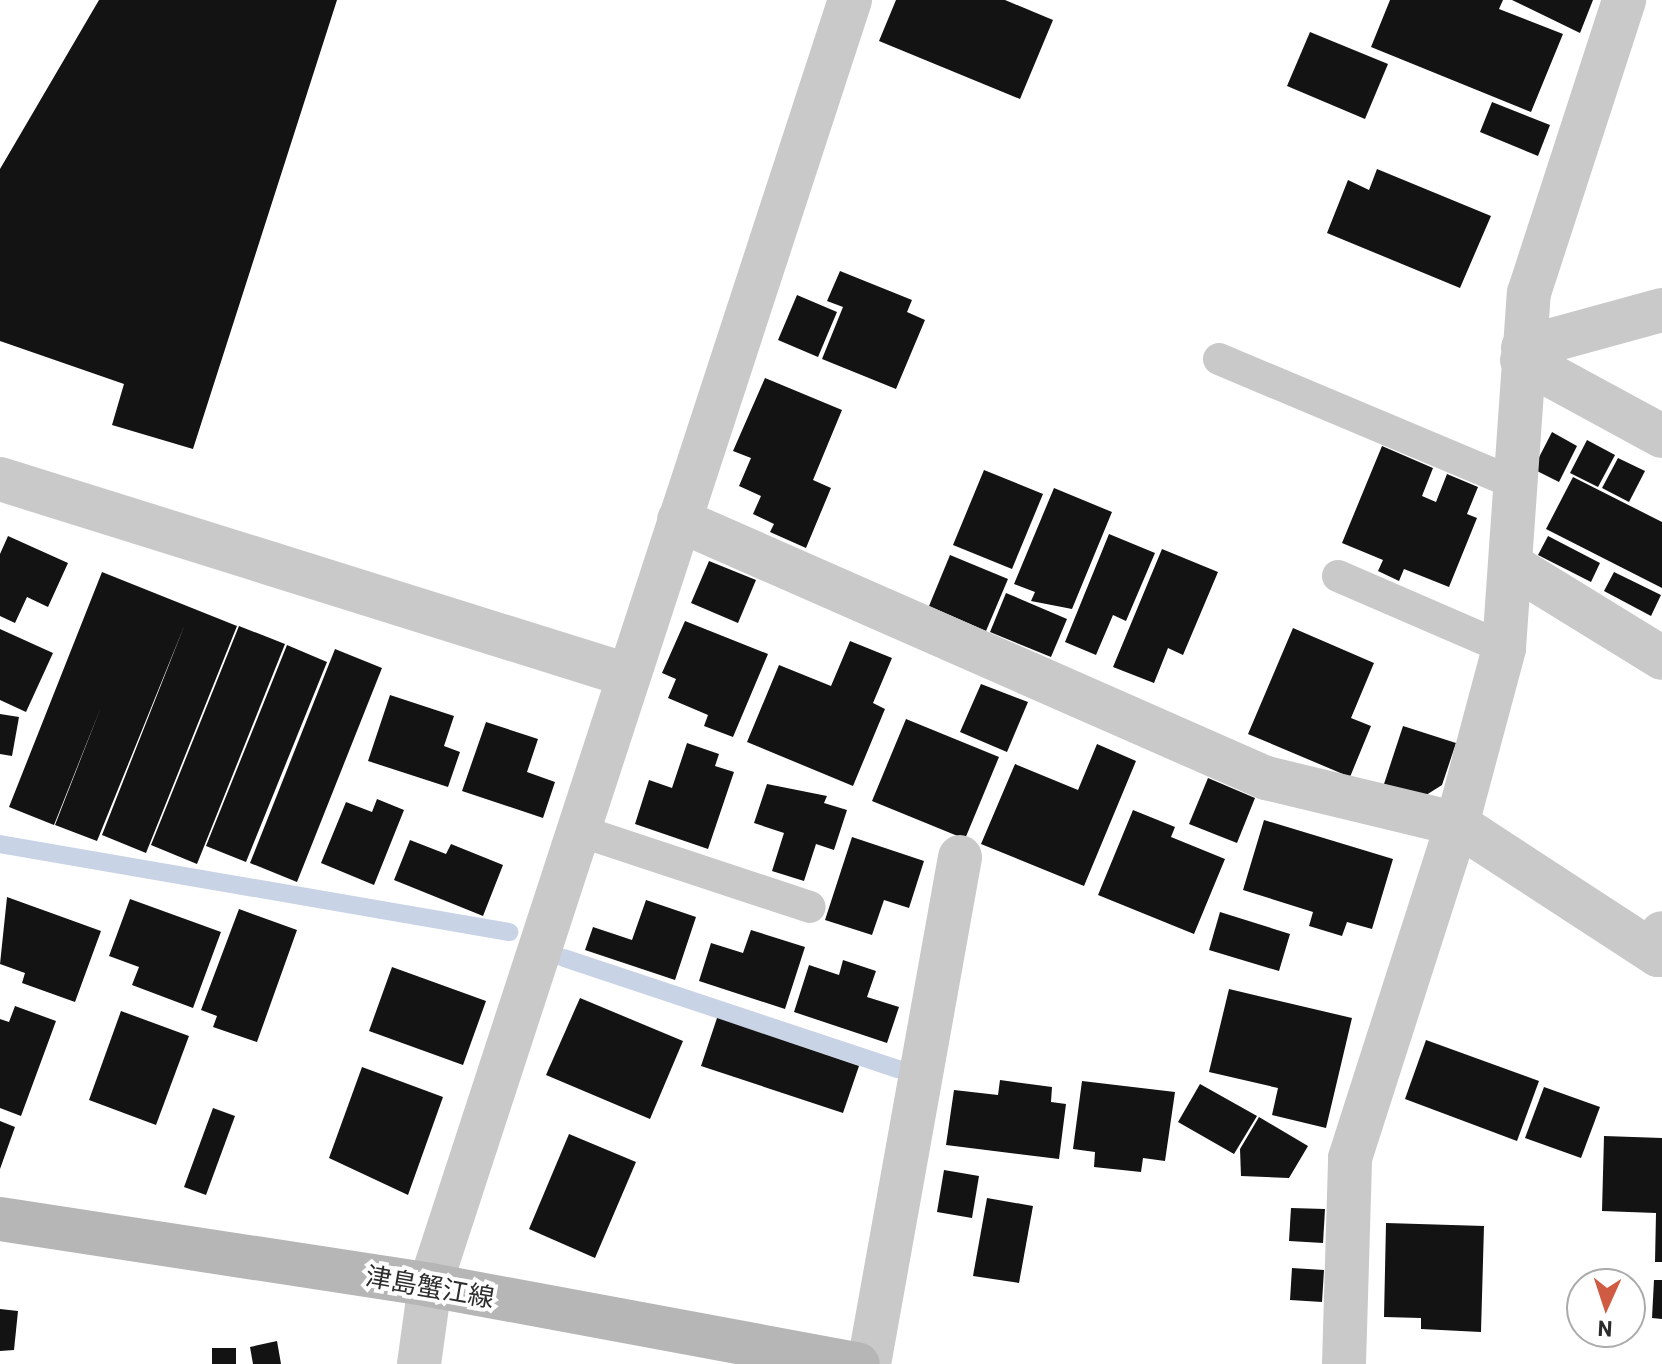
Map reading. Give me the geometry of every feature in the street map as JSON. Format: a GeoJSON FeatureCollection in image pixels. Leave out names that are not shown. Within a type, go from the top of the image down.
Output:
{"type":"FeatureCollection","features":[{"type":"Feature","properties":{"kind":"main road","name":"津島蟹江線"},"geometry":{"type":"LineString","coordinates":[[0,1219],[430,1285],[858,1364]]}},
{"type":"Feature","properties":{"kind":"street"},"geometry":{"type":"LineString","coordinates":[[419,1364],[430,1285],[850,0]]}},
{"type":"Feature","properties":{"kind":"street"},"geometry":{"type":"LineString","coordinates":[[1344,1364],[1350,1158],[1457,824],[1504,648],[1522,354],[1529,293],[1624,0]]}},
{"type":"Feature","properties":{"kind":"street"},"geometry":{"type":"LineString","coordinates":[[1522,354],[1662,310]]}},
{"type":"Feature","properties":{"kind":"street"},"geometry":{"type":"LineString","coordinates":[[1522,354],[1662,436]]}},
{"type":"Feature","properties":{"kind":"street"},"geometry":{"type":"LineString","coordinates":[[0,479],[627,675]]}},
{"type":"Feature","properties":{"kind":"street"},"geometry":{"type":"LineString","coordinates":[[679,520],[1266,778],[1457,824],[1658,955],[1662,933]]}},
{"type":"Feature","properties":{"kind":"street"},"geometry":{"type":"LineString","coordinates":[[1511,565],[1662,658]]}},
{"type":"Feature","properties":{"kind":"street"},"geometry":{"type":"LineString","coordinates":[[869,1364],[960,857]]}},
{"type":"Feature","properties":{"kind":"lane"},"geometry":{"type":"LineString","coordinates":[[1219,359],[1516,484]]}},
{"type":"Feature","properties":{"kind":"lane"},"geometry":{"type":"LineString","coordinates":[[1338,576],[1504,648]]}},
{"type":"Feature","properties":{"kind":"lane"},"geometry":{"type":"LineString","coordinates":[[577,830],[810,907]]}},
{"type":"Feature","properties":{"kind":"building"},"geometry":{"type":"Polygon","coordinates":[[[99,0],[337,0],[193,449],[112,425],[124,384],[0,341],[0,169],[99,0]]]}},
{"type":"Feature","properties":{"kind":"building"},"geometry":{"type":"Polygon","coordinates":[[[896,0],[1005,0],[1053,20],[1020,99],[879,41],[896,0]]]}},
{"type":"Feature","properties":{"kind":"building"},"geometry":{"type":"Polygon","coordinates":[[[1390,0],[1503,0],[1499,9],[1563,34],[1531,112],[1371,47],[1390,0]]]}},
{"type":"Feature","properties":{"kind":"building"},"geometry":{"type":"Polygon","coordinates":[[[1512,0],[1593,0],[1580,33],[1512,0]]]}},
{"type":"Feature","properties":{"kind":"building"},"geometry":{"type":"Polygon","coordinates":[[[1310,32],[1388,64],[1365,119],[1287,86],[1310,32]]]}},
{"type":"Feature","properties":{"kind":"building"},"geometry":{"type":"Polygon","coordinates":[[[1492,102],[1550,125],[1538,156],[1480,132],[1492,102]]]}},
{"type":"Feature","properties":{"kind":"building"},"geometry":{"type":"Polygon","coordinates":[[[1377,169],[1491,216],[1460,288],[1327,233],[1348,180],[1369,190],[1377,169]]]}},
{"type":"Feature","properties":{"kind":"building"},"geometry":{"type":"Polygon","coordinates":[[[840,271],[912,300],[907,312],[925,320],[896,389],[822,359],[843,307],[827,301],[840,271]]]}},
{"type":"Feature","properties":{"kind":"building"},"geometry":{"type":"Polygon","coordinates":[[[797,295],[837,312],[818,357],[778,340],[797,295]]]}},
{"type":"Feature","properties":{"kind":"building"},"geometry":{"type":"Polygon","coordinates":[[[765,378],[842,410],[813,480],[831,488],[806,548],[770,532],[774,524],[753,514],[761,496],[739,486],[751,458],[733,451],[765,378]]]}},
{"type":"Feature","properties":{"kind":"building"},"geometry":{"type":"Polygon","coordinates":[[[1552,432],[1577,446],[1559,482],[1533,469],[1552,432]]]}},
{"type":"Feature","properties":{"kind":"building"},"geometry":{"type":"Polygon","coordinates":[[[1587,440],[1615,455],[1598,487],[1570,473],[1587,440]]]}},
{"type":"Feature","properties":{"kind":"building"},"geometry":{"type":"Polygon","coordinates":[[[1382,446],[1433,468],[1422,496],[1436,502],[1447,474],[1478,487],[1467,514],[1477,518],[1449,587],[1404,569],[1399,581],[1378,571],[1383,560],[1342,543],[1382,446]]]}},
{"type":"Feature","properties":{"kind":"building"},"geometry":{"type":"Polygon","coordinates":[[[1618,458],[1645,471],[1629,502],[1602,488],[1618,458]]]}},
{"type":"Feature","properties":{"kind":"building"},"geometry":{"type":"Polygon","coordinates":[[[984,470],[1043,494],[1012,569],[953,545],[984,470]]]}},
{"type":"Feature","properties":{"kind":"building"},"geometry":{"type":"Polygon","coordinates":[[[1573,477],[1662,522],[1662,588],[1546,529],[1573,477]]]}},
{"type":"Feature","properties":{"kind":"building"},"geometry":{"type":"Polygon","coordinates":[[[1054,488],[1112,512],[1072,609],[1031,601],[1035,592],[1014,584],[1054,488]]]}},
{"type":"Feature","properties":{"kind":"building"},"geometry":{"type":"Polygon","coordinates":[[[1109,534],[1155,553],[1126,621],[1113,615],[1096,655],[1065,642],[1109,534]]]}},
{"type":"Feature","properties":{"kind":"building"},"geometry":{"type":"Polygon","coordinates":[[[8,536],[68,563],[48,607],[27,597],[15,623],[0,616],[0,554],[8,536]]]}},
{"type":"Feature","properties":{"kind":"building"},"geometry":{"type":"Polygon","coordinates":[[[1548,536],[1600,563],[1591,582],[1538,555],[1548,536]]]}},
{"type":"Feature","properties":{"kind":"building"},"geometry":{"type":"Polygon","coordinates":[[[1162,549],[1218,572],[1183,655],[1168,648],[1154,683],[1113,667],[1162,549]]]}},
{"type":"Feature","properties":{"kind":"building"},"geometry":{"type":"Polygon","coordinates":[[[950,555],[1008,579],[986,631],[929,606],[950,555]]]}},
{"type":"Feature","properties":{"kind":"building"},"geometry":{"type":"Polygon","coordinates":[[[709,561],[756,580],[738,623],[691,603],[709,561]]]}},
{"type":"Feature","properties":{"kind":"building"},"geometry":{"type":"Polygon","coordinates":[[[102,572],[237,626],[146,853],[102,835],[185,624],[97,841],[55,825],[101,707],[54,825],[9,807],[102,572]]]}},
{"type":"Feature","properties":{"kind":"building"},"geometry":{"type":"Polygon","coordinates":[[[1614,572],[1661,595],[1651,616],[1604,591],[1614,572]]]}},
{"type":"Feature","properties":{"kind":"building"},"geometry":{"type":"Polygon","coordinates":[[[1006,593],[1067,619],[1051,657],[990,632],[1006,593]]]}},
{"type":"Feature","properties":{"kind":"building"},"geometry":{"type":"Polygon","coordinates":[[[685,621],[768,654],[733,737],[704,726],[708,715],[668,698],[676,679],[662,673],[685,621]]]}},
{"type":"Feature","properties":{"kind":"building"},"geometry":{"type":"Polygon","coordinates":[[[239,626],[285,644],[197,864],[151,845],[239,626]]]}},
{"type":"Feature","properties":{"kind":"building"},"geometry":{"type":"Polygon","coordinates":[[[1293,628],[1374,663],[1351,718],[1371,726],[1350,777],[1248,734],[1293,628]]]}},
{"type":"Feature","properties":{"kind":"building"},"geometry":{"type":"Polygon","coordinates":[[[0,629],[53,653],[26,712],[0,700],[0,629]]]}},
{"type":"Feature","properties":{"kind":"building"},"geometry":{"type":"Polygon","coordinates":[[[850,641],[892,658],[873,703],[885,709],[853,786],[747,742],[779,665],[831,686],[850,641]]]}},
{"type":"Feature","properties":{"kind":"building"},"geometry":{"type":"Polygon","coordinates":[[[287,645],[327,662],[246,862],[206,846],[287,645]]]}},
{"type":"Feature","properties":{"kind":"building"},"geometry":{"type":"Polygon","coordinates":[[[335,649],[382,668],[297,882],[250,863],[335,649]]]}},
{"type":"Feature","properties":{"kind":"building"},"geometry":{"type":"Polygon","coordinates":[[[981,684],[1028,702],[1007,752],[960,732],[981,684]]]}},
{"type":"Feature","properties":{"kind":"building"},"geometry":{"type":"Polygon","coordinates":[[[390,695],[454,716],[444,746],[460,752],[448,787],[368,761],[390,695]]]}},
{"type":"Feature","properties":{"kind":"building"},"geometry":{"type":"Polygon","coordinates":[[[0,714],[19,717],[12,756],[0,754],[0,714]]]}},
{"type":"Feature","properties":{"kind":"building"},"geometry":{"type":"Polygon","coordinates":[[[906,719],[999,757],[965,839],[872,801],[906,719]]]}},
{"type":"Feature","properties":{"kind":"building"},"geometry":{"type":"Polygon","coordinates":[[[486,722],[538,739],[527,772],[555,782],[543,818],[462,791],[486,722]]]}},
{"type":"Feature","properties":{"kind":"building"},"geometry":{"type":"Polygon","coordinates":[[[1403,726],[1456,743],[1442,785],[1423,797],[1384,784],[1403,726]]]}},
{"type":"Feature","properties":{"kind":"building"},"geometry":{"type":"Polygon","coordinates":[[[687,743],[719,754],[715,766],[734,772],[708,849],[635,824],[649,780],[672,788],[687,743]]]}},
{"type":"Feature","properties":{"kind":"building"},"geometry":{"type":"Polygon","coordinates":[[[1097,744],[1136,761],[1084,886],[981,844],[1015,764],[1078,790],[1097,744]]]}},
{"type":"Feature","properties":{"kind":"building"},"geometry":{"type":"Polygon","coordinates":[[[1208,778],[1255,798],[1237,843],[1189,824],[1208,778]]]}},
{"type":"Feature","properties":{"kind":"building"},"geometry":{"type":"Polygon","coordinates":[[[767,784],[827,796],[824,803],[847,810],[834,850],[816,844],[804,881],[772,871],[784,833],[754,823],[767,784]]]}},
{"type":"Feature","properties":{"kind":"building"},"geometry":{"type":"Polygon","coordinates":[[[377,799],[404,810],[374,885],[321,863],[346,802],[372,812],[377,799]]]}},
{"type":"Feature","properties":{"kind":"building"},"geometry":{"type":"Polygon","coordinates":[[[1133,810],[1175,827],[1171,837],[1225,859],[1194,934],[1098,895],[1133,810]]]}},
{"type":"Feature","properties":{"kind":"building"},"geometry":{"type":"Polygon","coordinates":[[[1264,820],[1393,859],[1372,929],[1347,922],[1342,936],[1309,926],[1313,912],[1243,890],[1264,820]]]}},
{"type":"Feature","properties":{"kind":"building"},"geometry":{"type":"Polygon","coordinates":[[[852,837],[924,861],[909,908],[884,900],[872,935],[825,920],[852,837]]]}},
{"type":"Feature","properties":{"kind":"building"},"geometry":{"type":"Polygon","coordinates":[[[410,840],[446,854],[451,844],[503,865],[483,916],[394,880],[410,840]]]}},
{"type":"Feature","properties":{"kind":"building"},"geometry":{"type":"Polygon","coordinates":[[[7,897],[101,931],[75,1002],[22,983],[25,973],[0,964],[7,897]]]}},
{"type":"Feature","properties":{"kind":"building"},"geometry":{"type":"Polygon","coordinates":[[[130,899],[221,932],[193,1008],[132,985],[139,967],[109,956],[130,899]]]}},
{"type":"Feature","properties":{"kind":"building"},"geometry":{"type":"Polygon","coordinates":[[[646,900],[696,917],[675,980],[585,950],[593,927],[632,940],[646,900]]]}},
{"type":"Feature","properties":{"kind":"building"},"geometry":{"type":"Polygon","coordinates":[[[239,909],[297,930],[257,1042],[213,1027],[217,1016],[201,1010],[239,909]]]}},
{"type":"Feature","properties":{"kind":"building"},"geometry":{"type":"Polygon","coordinates":[[[1220,912],[1290,934],[1279,971],[1209,950],[1220,912]]]}},
{"type":"Feature","properties":{"kind":"building"},"geometry":{"type":"Polygon","coordinates":[[[751,930],[805,947],[785,1009],[699,981],[711,943],[743,953],[751,930]]]}},
{"type":"Feature","properties":{"kind":"building"},"geometry":{"type":"Polygon","coordinates":[[[843,960],[876,971],[867,997],[899,1007],[887,1043],[794,1012],[809,965],[839,975],[843,960]]]}},
{"type":"Feature","properties":{"kind":"building"},"geometry":{"type":"Polygon","coordinates":[[[392,967],[486,1001],[463,1065],[369,1031],[392,967]]]}},
{"type":"Feature","properties":{"kind":"building"},"geometry":{"type":"Polygon","coordinates":[[[1229,989],[1352,1018],[1326,1128],[1272,1115],[1278,1088],[1209,1072],[1229,989]]]}},
{"type":"Feature","properties":{"kind":"building"},"geometry":{"type":"Polygon","coordinates":[[[580,998],[683,1041],[650,1119],[546,1075],[580,998]]]}},
{"type":"Feature","properties":{"kind":"building"},"geometry":{"type":"Polygon","coordinates":[[[15,1006],[56,1021],[21,1116],[0,1108],[0,1019],[9,1022],[15,1006]]]}},
{"type":"Feature","properties":{"kind":"building"},"geometry":{"type":"Polygon","coordinates":[[[121,1011],[189,1036],[156,1125],[89,1100],[121,1011]]]}},
{"type":"Feature","properties":{"kind":"building"},"geometry":{"type":"Polygon","coordinates":[[[717,1018],[859,1066],[843,1113],[701,1066],[717,1018]]]}},
{"type":"Feature","properties":{"kind":"building"},"geometry":{"type":"Polygon","coordinates":[[[1426,1040],[1539,1081],[1517,1141],[1405,1099],[1426,1040]]]}},
{"type":"Feature","properties":{"kind":"building"},"geometry":{"type":"Polygon","coordinates":[[[362,1067],[443,1097],[408,1195],[329,1158],[362,1067]]]}},
{"type":"Feature","properties":{"kind":"building"},"geometry":{"type":"Polygon","coordinates":[[[1000,1080],[1052,1087],[1051,1102],[1066,1104],[1059,1159],[946,1145],[954,1090],[998,1095],[1000,1080]]]}},
{"type":"Feature","properties":{"kind":"building"},"geometry":{"type":"Polygon","coordinates":[[[1082,1081],[1175,1092],[1165,1161],[1143,1158],[1141,1172],[1094,1167],[1095,1152],[1073,1149],[1082,1081]]]}},
{"type":"Feature","properties":{"kind":"building"},"geometry":{"type":"Polygon","coordinates":[[[1200,1084],[1257,1116],[1234,1154],[1178,1122],[1200,1084]]]}},
{"type":"Feature","properties":{"kind":"building"},"geometry":{"type":"Polygon","coordinates":[[[1544,1087],[1600,1107],[1581,1158],[1525,1138],[1544,1087]]]}},
{"type":"Feature","properties":{"kind":"building"},"geometry":{"type":"Polygon","coordinates":[[[213,1108],[235,1116],[206,1195],[184,1187],[213,1108]]]}},
{"type":"Feature","properties":{"kind":"building"},"geometry":{"type":"Polygon","coordinates":[[[1259,1117],[1308,1146],[1289,1178],[1241,1176],[1240,1149],[1259,1117]]]}},
{"type":"Feature","properties":{"kind":"building"},"geometry":{"type":"Polygon","coordinates":[[[0,1121],[15,1127],[0,1169],[0,1121]]]}},
{"type":"Feature","properties":{"kind":"building"},"geometry":{"type":"Polygon","coordinates":[[[569,1134],[636,1162],[595,1258],[529,1229],[569,1134]]]}},
{"type":"Feature","properties":{"kind":"building"},"geometry":{"type":"Polygon","coordinates":[[[1604,1136],[1662,1138],[1662,1262],[1655,1262],[1656,1213],[1602,1211],[1604,1136]]]}},
{"type":"Feature","properties":{"kind":"building"},"geometry":{"type":"Polygon","coordinates":[[[944,1170],[979,1176],[972,1218],[937,1212],[944,1170]]]}},
{"type":"Feature","properties":{"kind":"building"},"geometry":{"type":"Polygon","coordinates":[[[987,1198],[1033,1206],[1019,1283],[973,1276],[987,1198]]]}},
{"type":"Feature","properties":{"kind":"building"},"geometry":{"type":"Polygon","coordinates":[[[1291,1208],[1325,1209],[1323,1243],[1289,1241],[1291,1208]]]}},
{"type":"Feature","properties":{"kind":"building"},"geometry":{"type":"Polygon","coordinates":[[[1386,1223],[1484,1226],[1481,1332],[1421,1329],[1421,1318],[1384,1317],[1386,1223]]]}},
{"type":"Feature","properties":{"kind":"building"},"geometry":{"type":"Polygon","coordinates":[[[1292,1268],[1324,1270],[1322,1302],[1290,1300],[1292,1268]]]}},
{"type":"Feature","properties":{"kind":"building"},"geometry":{"type":"Polygon","coordinates":[[[1654,1280],[1662,1280],[1662,1319],[1652,1318],[1654,1280]]]}},
{"type":"Feature","properties":{"kind":"building"},"geometry":{"type":"Polygon","coordinates":[[[0,1309],[18,1311],[14,1350],[0,1351],[0,1309]]]}},
{"type":"Feature","properties":{"kind":"building"},"geometry":{"type":"Polygon","coordinates":[[[277,1341],[281,1364],[253,1364],[250,1347],[277,1341]]]}},
{"type":"Feature","properties":{"kind":"building"},"geometry":{"type":"Polygon","coordinates":[[[212,1348],[236,1348],[236,1364],[212,1364],[212,1348]]]}},
{"type":"Feature","properties":{"kind":"waterway"},"geometry":{"type":"LineString","coordinates":[[0,844],[509,932]]}},
{"type":"Feature","properties":{"kind":"waterway"},"geometry":{"type":"LineString","coordinates":[[564,958],[898,1069]]}}]}
